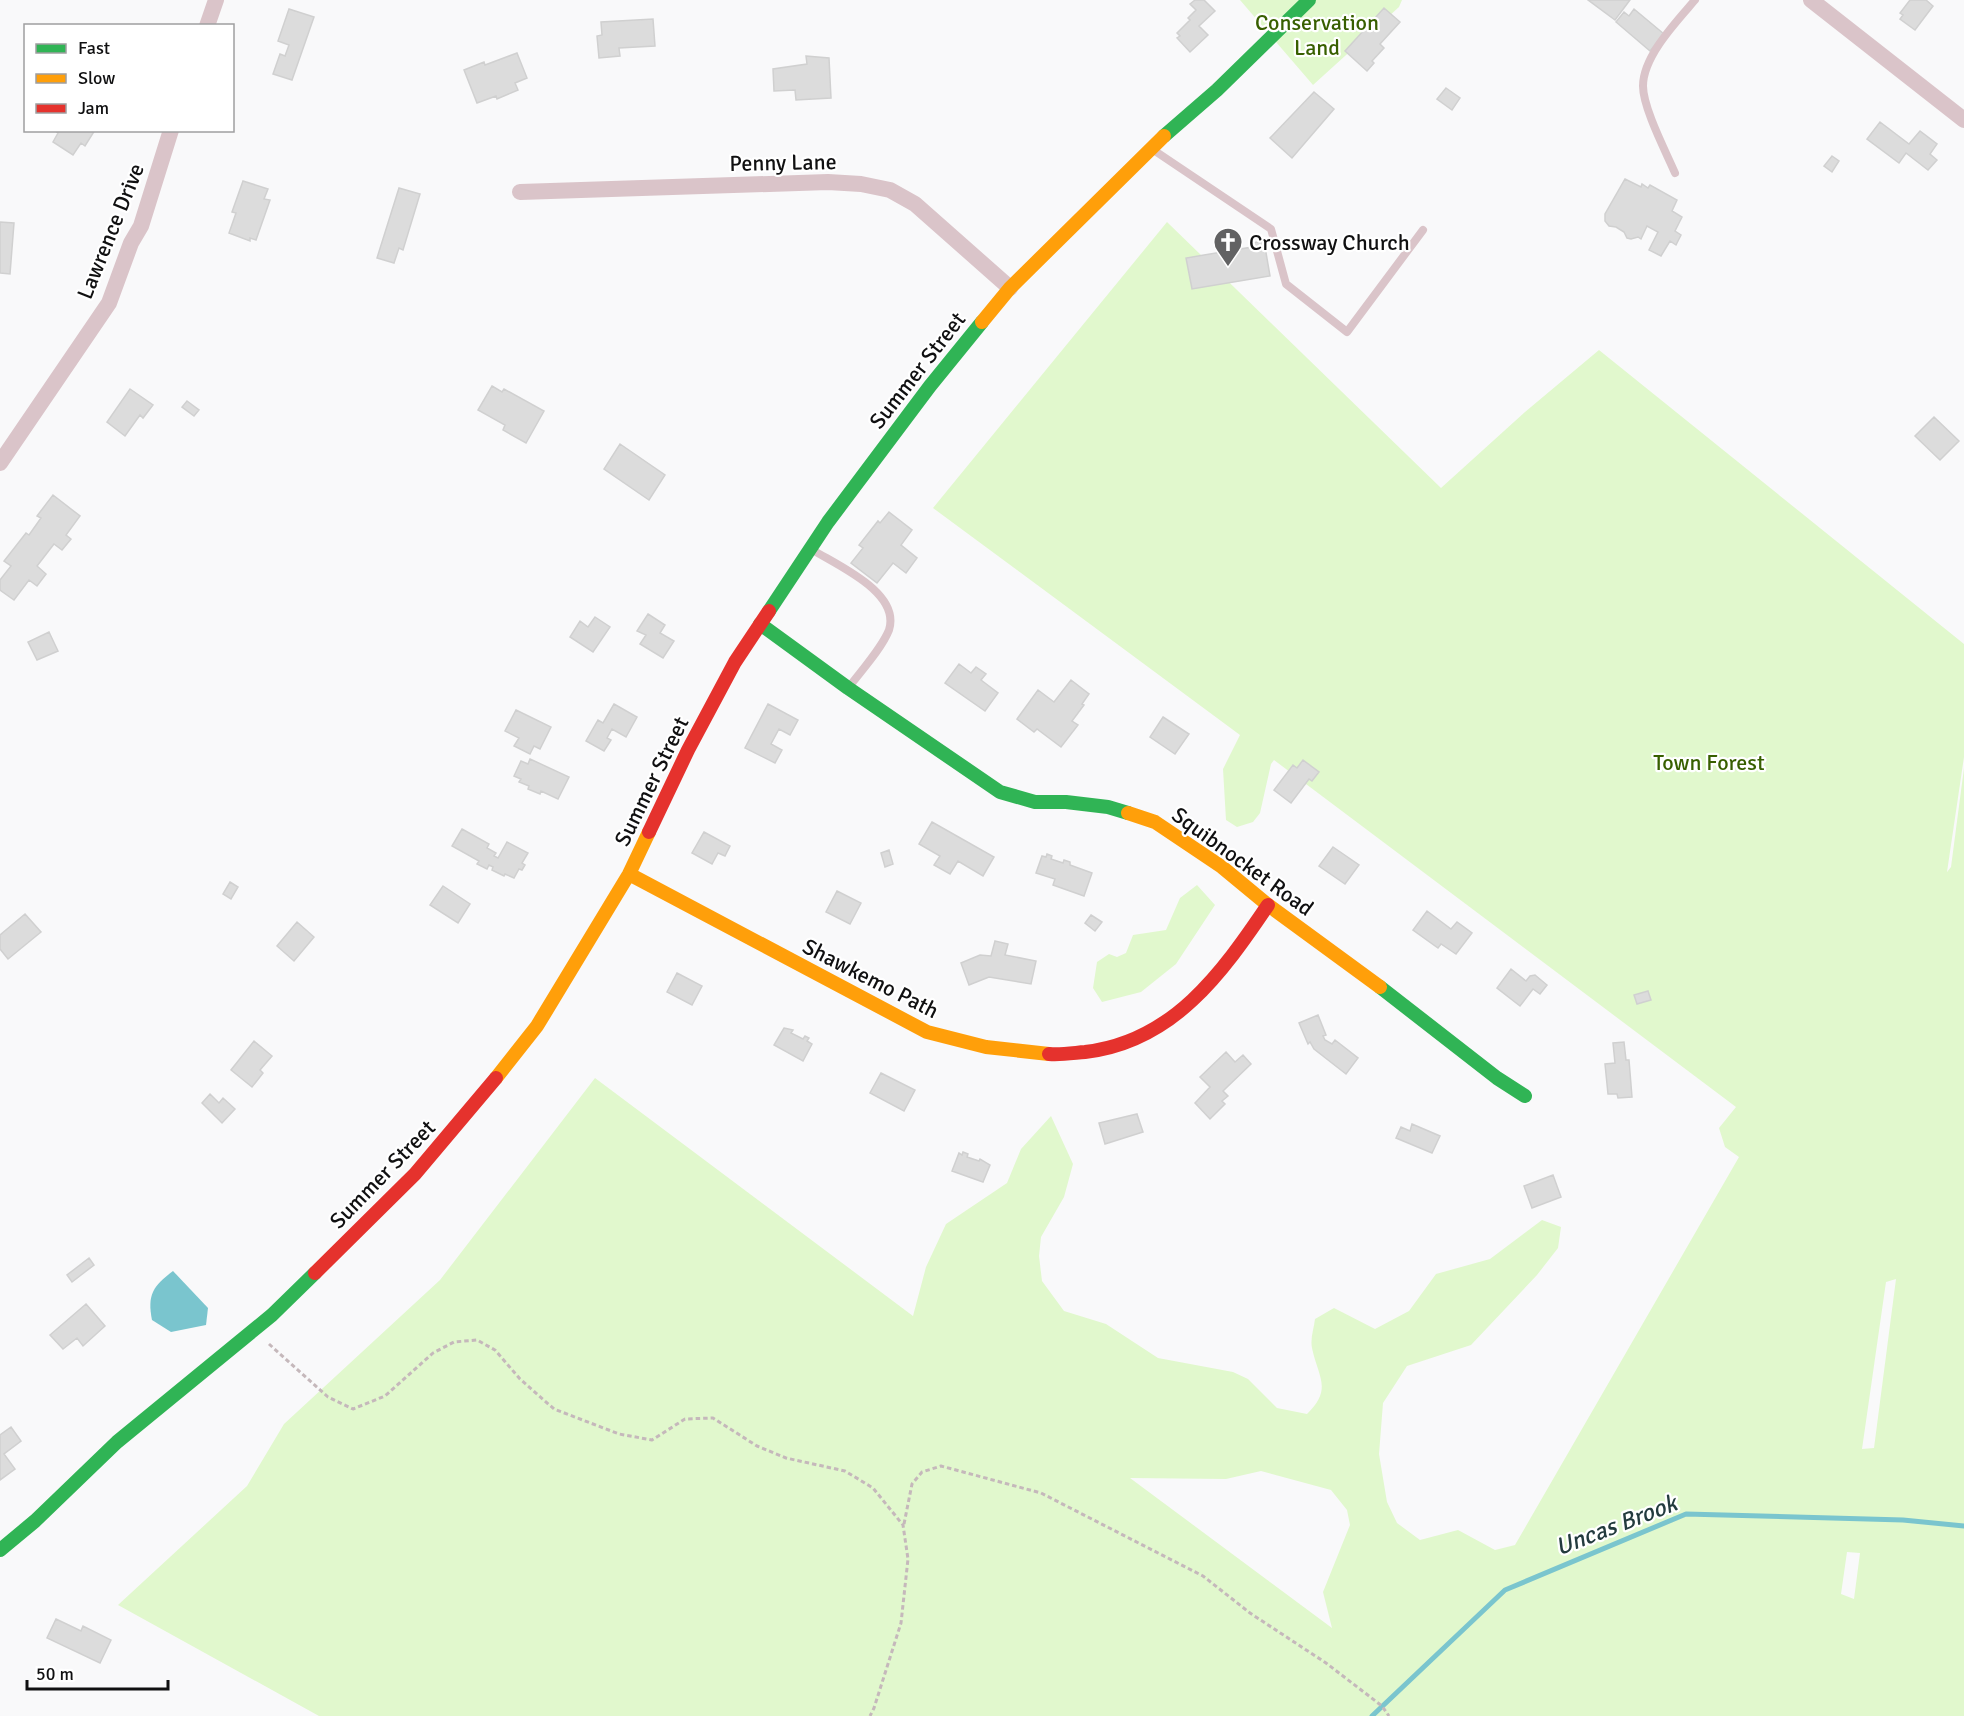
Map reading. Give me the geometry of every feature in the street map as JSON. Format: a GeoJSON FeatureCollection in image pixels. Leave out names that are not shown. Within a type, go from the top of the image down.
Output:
{"type":"FeatureCollection","features":[{"type":"Feature","properties":{"kind":"main road","name":"Summer Street"},"geometry":{"type":"LineString","coordinates":[[0,1550],[35,1521],[117,1442],[255,1331],[415,1174],[474,1106],[537,1026],[629,874],[688,750],[735,662],[810,549],[930,386],[1010,288],[1152,148],[1217,90],[1309,0]]}},
{"type":"Feature","properties":{"kind":"main road","name":"Squibnocket Road"},"geometry":{"type":"LineString","coordinates":[[760,624],[848,688],[1000,792],[1035,802],[1066,802],[1108,807],[1155,822],[1222,867],[1269,905],[1401,1002],[1497,1078],[1525,1096]]}},
{"type":"Feature","properties":{"kind":"main road","name":"Shawkemo Path"},"geometry":{"type":"LineString","coordinates":[[629,874],[927,1032],[986,1047],[1058,1055],[1102,1050],[1139,1038],[1176,1015],[1208,986],[1235,954],[1269,905]]}},
{"type":"Feature","properties":{"kind":"street"},"geometry":{"type":"LineString","coordinates":[[208,24],[216,0]]}},
{"type":"Feature","properties":{"kind":"street"},"geometry":{"type":"LineString","coordinates":[[1811,0],[1964,120]]}},
{"type":"Feature","properties":{"kind":"street","name":"Lawrence Drive"},"geometry":{"type":"LineString","coordinates":[[0,464],[109,303],[131,243],[141,226],[170,132]]}},
{"type":"Feature","properties":{"kind":"street","name":"Penny Lane"},"geometry":{"type":"LineString","coordinates":[[520,192],[828,182],[861,184],[890,190],[915,204],[1010,288]]}},
{"type":"Feature","properties":{"kind":"lane"},"geometry":{"type":"LineString","coordinates":[[1675,173],[1650,114],[1643,86],[1650,59],[1670,28],[1695,0]]}},
{"type":"Feature","properties":{"kind":"lane"},"geometry":{"type":"LineString","coordinates":[[1152,148],[1270,229],[1286,284],[1347,332],[1423,230]]}},
{"type":"Feature","properties":{"kind":"lane"},"geometry":{"type":"LineString","coordinates":[[810,549],[868,584],[888,605],[890,620],[888,630],[866,666],[848,688]]}},
{"type":"Feature","properties":{"kind":"path"},"geometry":{"type":"LineString","coordinates":[[255,1331],[328,1397],[352,1408],[385,1396],[433,1353],[454,1342],[477,1340],[495,1350],[520,1379],[554,1409],[619,1434],[652,1440],[685,1419],[713,1418],[757,1446],[786,1458],[845,1471],[873,1488],[903,1525]]}},
{"type":"Feature","properties":{"kind":"path"},"geometry":{"type":"LineString","coordinates":[[870,1716],[901,1623],[908,1559],[903,1525],[912,1484],[922,1472],[941,1466],[1041,1493],[1203,1576],[1250,1613],[1326,1663],[1382,1706],[1389,1716]]}},
{"type":"Feature","properties":{"kind":"green space","name":"Conservation Land"},"geometry":{"type":"Polygon","coordinates":[[[1240,0],[1402,0],[1399,7],[1313,85],[1240,0]]]}},
{"type":"Feature","properties":{"kind":"green space","name":"Town Forest"},"geometry":{"type":"Polygon","coordinates":[[[1167,222],[1441,488],[1525,412],[1599,350],[1964,644],[1964,757],[1947,872],[1951,867],[1964,768],[1964,1716],[319,1716],[118,1605],[247,1486],[284,1424],[440,1280],[595,1078],[913,1316],[926,1267],[946,1224],[1007,1183],[1021,1149],[1051,1116],[1073,1164],[1064,1197],[1041,1237],[1039,1256],[1042,1281],[1064,1311],[1106,1324],[1158,1358],[1233,1372],[1248,1379],[1277,1408],[1307,1414],[1320,1397],[1322,1390],[1312,1345],[1315,1319],[1334,1308],[1375,1329],[1409,1311],[1436,1274],[1490,1259],[1542,1220],[1561,1227],[1558,1248],[1537,1275],[1471,1345],[1407,1366],[1383,1403],[1379,1454],[1387,1502],[1397,1523],[1420,1540],[1458,1530],[1495,1550],[1515,1545],[1739,1157],[1725,1147],[1719,1128],[1736,1107],[1274,760],[1271,764],[1260,813],[1253,822],[1237,827],[1226,820],[1223,769],[1240,735],[933,508],[1167,222]],[[1896,1279],[1886,1282],[1862,1449],[1874,1448],[1896,1279]],[[1261,1471],[1226,1479],[1130,1478],[1332,1628],[1323,1592],[1350,1525],[1347,1510],[1331,1490],[1261,1471]],[[1847,1552],[1841,1594],[1854,1599],[1860,1553],[1847,1552]]]}},
{"type":"Feature","properties":{"kind":"green space"},"geometry":{"type":"Polygon","coordinates":[[[1197,885],[1215,905],[1176,964],[1141,992],[1102,1002],[1093,988],[1097,962],[1109,954],[1117,957],[1126,953],[1133,935],[1166,930],[1180,898],[1197,885]]]}},
{"type":"Feature","properties":{"kind":"water"},"geometry":{"type":"Polygon","coordinates":[[[173,1271],[208,1308],[206,1325],[171,1332],[152,1320],[150,1304],[153,1292],[173,1271]]]}},
{"type":"Feature","properties":{"kind":"building"},"geometry":{"type":"Polygon","coordinates":[[[1195,0],[1204,0],[1215,11],[1199,26],[1208,35],[1190,52],[1177,38],[1180,36],[1177,33],[1196,10],[1190,4],[1195,0]]]}},
{"type":"Feature","properties":{"kind":"building"},"geometry":{"type":"Polygon","coordinates":[[[1588,0],[1630,0],[1615,20],[1588,0]]]}},
{"type":"Feature","properties":{"kind":"building"},"geometry":{"type":"Polygon","coordinates":[[[1910,0],[1926,0],[1933,6],[1915,30],[1900,19],[1903,15],[1900,13],[1910,0]]]}},
{"type":"Feature","properties":{"kind":"building"},"geometry":{"type":"Polygon","coordinates":[[[1384,8],[1400,22],[1380,44],[1384,48],[1372,61],[1374,63],[1367,71],[1345,51],[1384,8]]]}},
{"type":"Feature","properties":{"kind":"building"},"geometry":{"type":"Polygon","coordinates":[[[289,9],[314,17],[292,80],[273,74],[280,54],[285,56],[289,45],[278,41],[289,9]]]}},
{"type":"Feature","properties":{"kind":"building"},"geometry":{"type":"Polygon","coordinates":[[[1634,9],[1664,34],[1650,51],[1616,22],[1624,12],[1629,16],[1634,9]]]}},
{"type":"Feature","properties":{"kind":"building"},"geometry":{"type":"Polygon","coordinates":[[[653,19],[655,46],[619,48],[620,56],[599,58],[597,36],[602,35],[601,22],[653,19]]]}},
{"type":"Feature","properties":{"kind":"building"},"geometry":{"type":"Polygon","coordinates":[[[517,53],[527,78],[515,83],[518,90],[497,99],[496,96],[477,103],[464,70],[517,53]]]}},
{"type":"Feature","properties":{"kind":"building"},"geometry":{"type":"Polygon","coordinates":[[[806,56],[829,58],[831,98],[796,100],[795,90],[774,91],[773,69],[807,64],[806,56]]]}},
{"type":"Feature","properties":{"kind":"building"},"geometry":{"type":"Polygon","coordinates":[[[1446,88],[1460,98],[1452,110],[1437,99],[1446,88]]]}},
{"type":"Feature","properties":{"kind":"building"},"geometry":{"type":"Polygon","coordinates":[[[1314,92],[1334,109],[1292,158],[1270,138],[1314,92]]]}},
{"type":"Feature","properties":{"kind":"building"},"geometry":{"type":"Polygon","coordinates":[[[1880,122],[1909,144],[1920,131],[1937,144],[1930,154],[1937,160],[1928,170],[1906,153],[1899,163],[1867,139],[1880,122]]]}},
{"type":"Feature","properties":{"kind":"building"},"geometry":{"type":"Polygon","coordinates":[[[94,132],[85,146],[81,143],[73,155],[53,142],[58,133],[94,132]]]}},
{"type":"Feature","properties":{"kind":"building"},"geometry":{"type":"Polygon","coordinates":[[[1832,156],[1839,161],[1832,172],[1824,166],[1832,156]]]}},
{"type":"Feature","properties":{"kind":"building"},"geometry":{"type":"Polygon","coordinates":[[[1625,179],[1641,187],[1642,184],[1648,188],[1650,185],[1677,200],[1672,211],[1682,217],[1675,231],[1681,235],[1676,245],[1670,241],[1661,256],[1649,250],[1658,232],[1647,226],[1641,239],[1638,237],[1631,239],[1616,227],[1609,226],[1605,221],[1605,214],[1625,179]]]}},
{"type":"Feature","properties":{"kind":"building"},"geometry":{"type":"Polygon","coordinates":[[[243,181],[268,189],[264,199],[270,200],[256,240],[250,238],[250,241],[229,233],[236,213],[232,212],[243,181]]]}},
{"type":"Feature","properties":{"kind":"building"},"geometry":{"type":"Polygon","coordinates":[[[399,188],[420,194],[403,250],[399,248],[394,263],[377,258],[399,188]]]}},
{"type":"Feature","properties":{"kind":"building"},"geometry":{"type":"Polygon","coordinates":[[[0,222],[14,223],[10,274],[0,273],[0,222]]]}},
{"type":"Feature","properties":{"kind":"building","name":"Crossway Church"},"geometry":{"type":"Polygon","coordinates":[[[1264,241],[1270,276],[1192,289],[1186,258],[1252,247],[1252,243],[1264,241]]]}},
{"type":"Feature","properties":{"kind":"building"},"geometry":{"type":"Polygon","coordinates":[[[492,386],[502,392],[504,389],[544,411],[526,443],[503,430],[505,425],[478,410],[492,386]]]}},
{"type":"Feature","properties":{"kind":"building"},"geometry":{"type":"Polygon","coordinates":[[[130,389],[153,405],[143,418],[140,415],[125,436],[107,422],[130,389]]]}},
{"type":"Feature","properties":{"kind":"building"},"geometry":{"type":"Polygon","coordinates":[[[187,401],[199,410],[194,416],[182,407],[187,401]]]}},
{"type":"Feature","properties":{"kind":"building"},"geometry":{"type":"Polygon","coordinates":[[[1934,417],[1959,441],[1940,460],[1915,436],[1934,417]]]}},
{"type":"Feature","properties":{"kind":"building"},"geometry":{"type":"Polygon","coordinates":[[[620,444],[665,475],[649,500],[604,469],[620,444]]]}},
{"type":"Feature","properties":{"kind":"building"},"geometry":{"type":"Polygon","coordinates":[[[53,495],[80,516],[66,535],[71,539],[62,550],[54,544],[37,566],[46,574],[37,586],[29,580],[14,600],[0,590],[0,580],[11,566],[4,561],[26,533],[29,535],[41,518],[37,516],[53,495]]]}},
{"type":"Feature","properties":{"kind":"building"},"geometry":{"type":"Polygon","coordinates":[[[889,512],[912,530],[901,545],[917,558],[906,573],[893,563],[877,583],[851,563],[863,548],[859,545],[878,521],[880,523],[889,512]]]}},
{"type":"Feature","properties":{"kind":"building"},"geometry":{"type":"Polygon","coordinates":[[[648,614],[665,625],[660,633],[674,641],[663,658],[640,644],[646,635],[637,631],[648,614]]]}},
{"type":"Feature","properties":{"kind":"building"},"geometry":{"type":"Polygon","coordinates":[[[595,617],[610,627],[593,652],[570,637],[580,621],[588,627],[595,617]]]}},
{"type":"Feature","properties":{"kind":"building"},"geometry":{"type":"Polygon","coordinates":[[[49,632],[58,651],[37,660],[28,642],[49,632]]]}},
{"type":"Feature","properties":{"kind":"building"},"geometry":{"type":"Polygon","coordinates":[[[959,664],[971,673],[976,667],[986,674],[981,680],[998,693],[985,711],[945,683],[959,664]]]}},
{"type":"Feature","properties":{"kind":"building"},"geometry":{"type":"Polygon","coordinates":[[[1071,680],[1089,694],[1072,721],[1078,725],[1061,747],[1037,729],[1034,732],[1017,719],[1038,690],[1054,702],[1071,680]]]}},
{"type":"Feature","properties":{"kind":"building"},"geometry":{"type":"Polygon","coordinates":[[[614,704],[637,717],[626,737],[612,729],[607,738],[611,740],[604,751],[586,741],[598,720],[603,723],[614,704]]]}},
{"type":"Feature","properties":{"kind":"building"},"geometry":{"type":"Polygon","coordinates":[[[768,704],[798,720],[790,735],[779,729],[771,744],[782,750],[775,763],[745,748],[768,704]]]}},
{"type":"Feature","properties":{"kind":"building"},"geometry":{"type":"Polygon","coordinates":[[[516,710],[551,727],[540,749],[534,746],[530,754],[514,746],[519,738],[505,731],[516,710]]]}},
{"type":"Feature","properties":{"kind":"building"},"geometry":{"type":"Polygon","coordinates":[[[1163,717],[1189,734],[1175,754],[1150,737],[1163,717]]]}},
{"type":"Feature","properties":{"kind":"building"},"geometry":{"type":"Polygon","coordinates":[[[530,759],[569,777],[558,799],[541,791],[540,794],[528,789],[529,786],[519,782],[521,779],[514,776],[521,761],[528,764],[530,759]]]}},
{"type":"Feature","properties":{"kind":"building"},"geometry":{"type":"Polygon","coordinates":[[[1303,760],[1319,772],[1312,781],[1309,779],[1291,803],[1274,790],[1293,765],[1297,768],[1303,760]]]}},
{"type":"Feature","properties":{"kind":"building"},"geometry":{"type":"Polygon","coordinates":[[[932,822],[994,857],[983,876],[958,861],[950,874],[934,865],[940,856],[919,844],[932,822]]]}},
{"type":"Feature","properties":{"kind":"building"},"geometry":{"type":"Polygon","coordinates":[[[462,829],[489,844],[487,848],[496,853],[494,856],[498,858],[507,842],[528,853],[522,863],[525,865],[522,870],[519,869],[514,878],[492,870],[493,867],[489,865],[487,869],[477,864],[479,861],[452,846],[462,829]]]}},
{"type":"Feature","properties":{"kind":"building"},"geometry":{"type":"Polygon","coordinates":[[[704,832],[730,846],[725,856],[718,853],[712,864],[692,853],[704,832]]]}},
{"type":"Feature","properties":{"kind":"building"},"geometry":{"type":"Polygon","coordinates":[[[1333,847],[1359,865],[1345,884],[1319,866],[1333,847]]]}},
{"type":"Feature","properties":{"kind":"building"},"geometry":{"type":"Polygon","coordinates":[[[889,850],[893,864],[885,867],[881,853],[889,850]]]}},
{"type":"Feature","properties":{"kind":"building"},"geometry":{"type":"Polygon","coordinates":[[[1047,854],[1052,856],[1051,859],[1063,863],[1064,860],[1070,862],[1070,865],[1092,873],[1084,896],[1053,885],[1055,879],[1036,873],[1042,856],[1046,857],[1047,854]]]}},
{"type":"Feature","properties":{"kind":"building"},"geometry":{"type":"Polygon","coordinates":[[[230,882],[238,887],[231,899],[223,894],[230,882]]]}},
{"type":"Feature","properties":{"kind":"building"},"geometry":{"type":"Polygon","coordinates":[[[443,886],[470,904],[458,923],[430,905],[443,886]]]}},
{"type":"Feature","properties":{"kind":"building"},"geometry":{"type":"Polygon","coordinates":[[[837,891],[861,903],[850,924],[826,912],[837,891]]]}},
{"type":"Feature","properties":{"kind":"building"},"geometry":{"type":"Polygon","coordinates":[[[1427,911],[1451,929],[1457,922],[1472,933],[1456,954],[1441,944],[1438,948],[1413,930],[1427,911]]]}},
{"type":"Feature","properties":{"kind":"building"},"geometry":{"type":"Polygon","coordinates":[[[25,914],[41,932],[8,959],[0,949],[0,935],[25,914]]]}},
{"type":"Feature","properties":{"kind":"building"},"geometry":{"type":"Polygon","coordinates":[[[1091,915],[1102,922],[1095,931],[1085,923],[1091,915]]]}},
{"type":"Feature","properties":{"kind":"building"},"geometry":{"type":"Polygon","coordinates":[[[297,922],[314,937],[294,961],[277,946],[297,922]]]}},
{"type":"Feature","properties":{"kind":"building"},"geometry":{"type":"Polygon","coordinates":[[[995,941],[1008,944],[1005,955],[1036,961],[1031,984],[989,977],[969,985],[961,963],[980,955],[991,956],[995,941]]]}},
{"type":"Feature","properties":{"kind":"building"},"geometry":{"type":"Polygon","coordinates":[[[1511,969],[1526,981],[1530,976],[1535,975],[1547,985],[1540,994],[1533,989],[1520,1006],[1497,988],[1511,969]]]}},
{"type":"Feature","properties":{"kind":"building"},"geometry":{"type":"Polygon","coordinates":[[[677,973],[702,986],[692,1005],[667,992],[677,973]]]}},
{"type":"Feature","properties":{"kind":"building"},"geometry":{"type":"Polygon","coordinates":[[[1648,991],[1651,1000],[1637,1004],[1634,995],[1648,991]]]}},
{"type":"Feature","properties":{"kind":"building"},"geometry":{"type":"Polygon","coordinates":[[[1318,1015],[1326,1035],[1323,1036],[1325,1040],[1332,1044],[1335,1040],[1358,1058],[1346,1074],[1314,1049],[1310,1042],[1308,1044],[1299,1023],[1318,1015]]]}},
{"type":"Feature","properties":{"kind":"building"},"geometry":{"type":"Polygon","coordinates":[[[784,1028],[793,1030],[791,1033],[803,1039],[805,1036],[809,1038],[807,1041],[812,1044],[803,1061],[774,1045],[784,1028]]]}},
{"type":"Feature","properties":{"kind":"building"},"geometry":{"type":"Polygon","coordinates":[[[254,1041],[272,1056],[260,1070],[263,1073],[252,1087],[231,1070],[254,1041]]]}},
{"type":"Feature","properties":{"kind":"building"},"geometry":{"type":"Polygon","coordinates":[[[1624,1042],[1626,1060],[1629,1060],[1632,1097],[1618,1098],[1617,1094],[1608,1094],[1605,1064],[1615,1063],[1613,1043],[1624,1042]]]}},
{"type":"Feature","properties":{"kind":"building"},"geometry":{"type":"Polygon","coordinates":[[[1226,1052],[1235,1062],[1243,1055],[1251,1064],[1223,1091],[1228,1096],[1222,1101],[1225,1104],[1210,1119],[1195,1103],[1210,1087],[1200,1077],[1226,1052]]]}},
{"type":"Feature","properties":{"kind":"building"},"geometry":{"type":"Polygon","coordinates":[[[881,1073],[915,1090],[904,1111],[870,1093],[881,1073]]]}},
{"type":"Feature","properties":{"kind":"building"},"geometry":{"type":"Polygon","coordinates":[[[210,1094],[219,1103],[223,1098],[235,1109],[222,1123],[202,1103],[210,1094]]]}},
{"type":"Feature","properties":{"kind":"building"},"geometry":{"type":"Polygon","coordinates":[[[1137,1114],[1143,1132],[1105,1144],[1099,1123],[1137,1114]]]}},
{"type":"Feature","properties":{"kind":"building"},"geometry":{"type":"Polygon","coordinates":[[[1412,1124],[1440,1136],[1432,1153],[1396,1138],[1401,1127],[1410,1131],[1412,1124]]]}},
{"type":"Feature","properties":{"kind":"building"},"geometry":{"type":"Polygon","coordinates":[[[963,1152],[968,1154],[967,1157],[979,1161],[980,1159],[990,1165],[983,1182],[952,1171],[959,1153],[962,1155],[963,1152]]]}},
{"type":"Feature","properties":{"kind":"building"},"geometry":{"type":"Polygon","coordinates":[[[1553,1175],[1561,1197],[1532,1208],[1524,1186],[1553,1175]]]}},
{"type":"Feature","properties":{"kind":"building"},"geometry":{"type":"Polygon","coordinates":[[[89,1258],[94,1265],[72,1282],[67,1275],[89,1258]]]}},
{"type":"Feature","properties":{"kind":"building"},"geometry":{"type":"Polygon","coordinates":[[[86,1304],[105,1326],[83,1346],[77,1338],[63,1349],[50,1335],[86,1304]]]}},
{"type":"Feature","properties":{"kind":"building"},"geometry":{"type":"Polygon","coordinates":[[[11,1427],[21,1441],[4,1454],[15,1469],[0,1480],[0,1435],[11,1427]]]}},
{"type":"Feature","properties":{"kind":"building"},"geometry":{"type":"Polygon","coordinates":[[[56,1619],[81,1631],[83,1626],[111,1640],[100,1663],[47,1638],[56,1619]]]}},
{"type":"Feature","properties":{"kind":"waterway","name":"Uncas Brook"},"geometry":{"type":"LineString","coordinates":[[1372,1716],[1505,1590],[1686,1514],[1903,1520],[1964,1526]]}},
{"type":"Feature","properties":{"kind":"traffic: fast"},"geometry":{"type":"LineString","coordinates":[[1164,136],[1217,90],[1309,0]]}},
{"type":"Feature","properties":{"kind":"traffic: fast"},"geometry":{"type":"LineString","coordinates":[[769,611],[828,522],[930,386],[982,322]]}},
{"type":"Feature","properties":{"kind":"traffic: fast"},"geometry":{"type":"LineString","coordinates":[[760,624],[848,688],[1000,792],[1035,802],[1066,802],[1108,807],[1128,813]]}},
{"type":"Feature","properties":{"kind":"traffic: fast"},"geometry":{"type":"LineString","coordinates":[[1380,987],[1497,1078],[1525,1096]]}},
{"type":"Feature","properties":{"kind":"traffic: fast"},"geometry":{"type":"LineString","coordinates":[[0,1550],[35,1521],[117,1442],[272,1315],[315,1273]]}},
{"type":"Feature","properties":{"kind":"traffic: slow"},"geometry":{"type":"LineString","coordinates":[[982,322],[1010,288],[1164,136]]}},
{"type":"Feature","properties":{"kind":"traffic: slow"},"geometry":{"type":"LineString","coordinates":[[1128,813],[1155,822],[1222,867],[1268,905],[1380,987]]}},
{"type":"Feature","properties":{"kind":"traffic: slow"},"geometry":{"type":"LineString","coordinates":[[496,1078],[537,1026],[629,874],[649,832]]}},
{"type":"Feature","properties":{"kind":"traffic: slow"},"geometry":{"type":"LineString","coordinates":[[629,874],[927,1032],[986,1047],[1049,1054]]}},
{"type":"Feature","properties":{"kind":"traffic: jam"},"geometry":{"type":"LineString","coordinates":[[649,832],[688,750],[735,662],[769,611]]}},
{"type":"Feature","properties":{"kind":"traffic: jam"},"geometry":{"type":"LineString","coordinates":[[1049,1054],[1085,1052],[1116,1046],[1144,1034],[1169,1019],[1213,979],[1268,905]]}},
{"type":"Feature","properties":{"kind":"traffic: jam"},"geometry":{"type":"LineString","coordinates":[[315,1273],[415,1174],[496,1078]]}},
{"type":"Feature","properties":{"kind":"place","name":"Crossway Church"},"geometry":{"type":"Point","coordinates":[1228,268]}}]}
